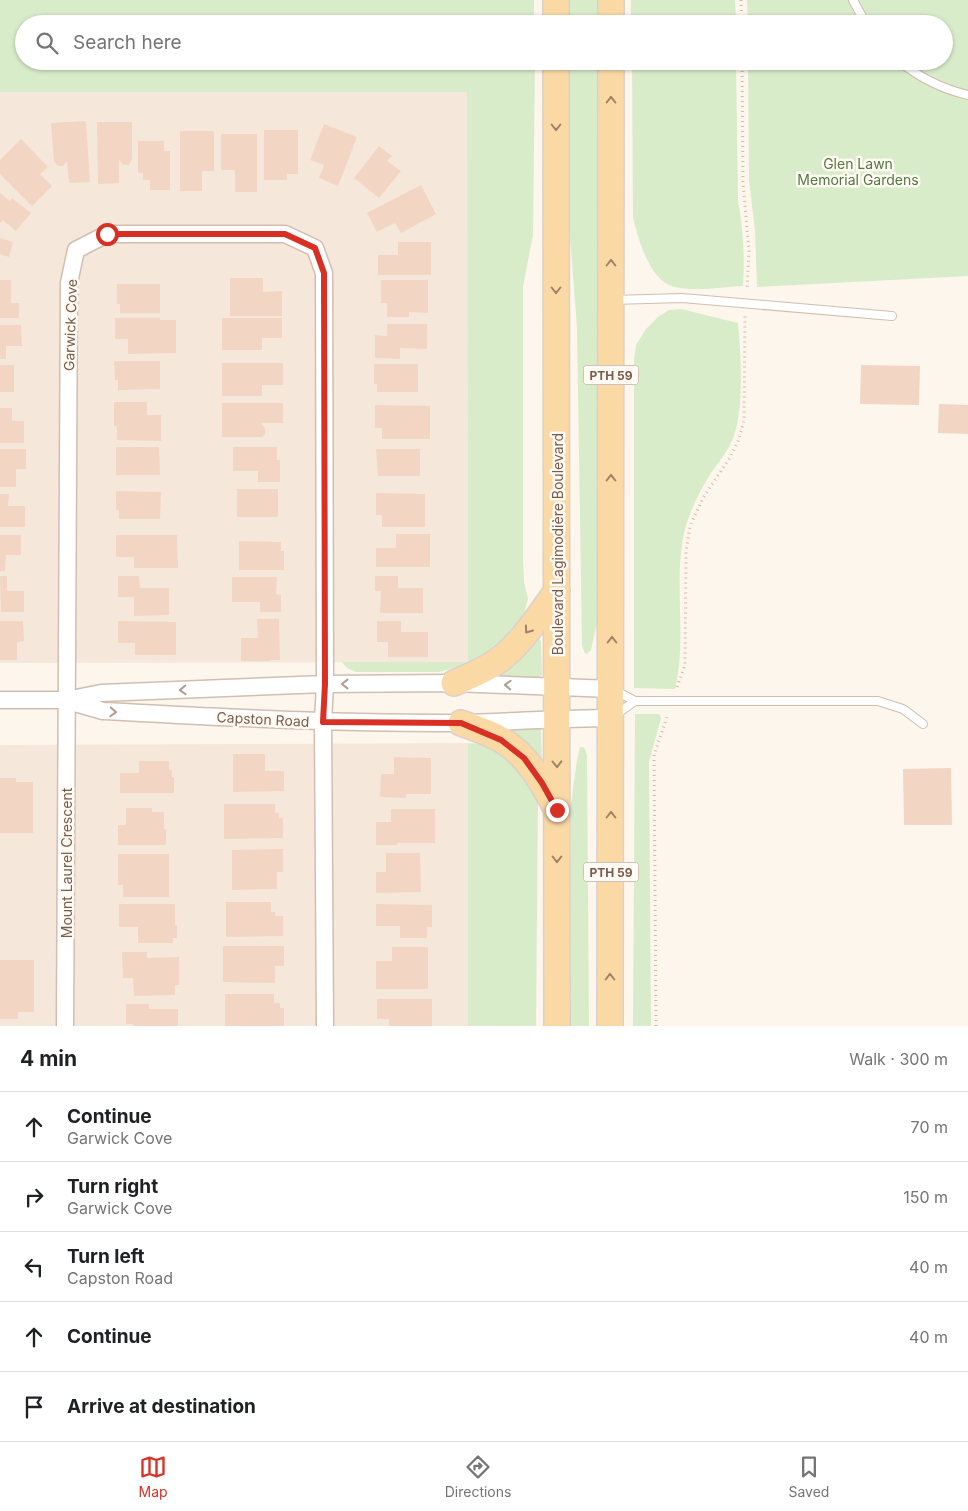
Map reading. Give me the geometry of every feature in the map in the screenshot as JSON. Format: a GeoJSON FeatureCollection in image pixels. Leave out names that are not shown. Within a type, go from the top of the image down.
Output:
{"type":"FeatureCollection","features":[{"type":"Feature","properties":{"kind":"main road"},"geometry":{"type":"LineString","coordinates":[[556,0],[556,15]]}},
{"type":"Feature","properties":{"kind":"main road"},"geometry":{"type":"LineString","coordinates":[[611,0],[611,15]]}},
{"type":"Feature","properties":{"kind":"main road","name":"Boulevard Lagimodière Boulevard"},"geometry":{"type":"LineString","coordinates":[[556,70],[557,1026]]}},
{"type":"Feature","properties":{"kind":"main road","name":"PTH 59"},"geometry":{"type":"LineString","coordinates":[[610,1026],[612,689],[611,70]]}},
{"type":"Feature","properties":{"kind":"main road"},"geometry":{"type":"LineString","coordinates":[[454,683],[480,672],[500,660],[519,642],[557,591]]}},
{"type":"Feature","properties":{"kind":"main road"},"geometry":{"type":"LineString","coordinates":[[461,723],[501,740],[524,758],[542,783],[557,810]]}},
{"type":"Feature","properties":{"kind":"street","name":"Garwick Cove"},"geometry":{"type":"LineString","coordinates":[[66,700],[69,283],[76,250],[107,234],[285,234],[315,248],[324,273],[325,684],[323,722]]}},
{"type":"Feature","properties":{"kind":"street","name":"Capston Road"},"geometry":{"type":"LineString","coordinates":[[1,702],[66,700],[101,693],[325,684],[454,683],[612,689]]}},
{"type":"Feature","properties":{"kind":"street","name":"Capston Road"},"geometry":{"type":"LineString","coordinates":[[66,700],[102,711],[323,722],[461,723],[556,718],[611,718]]}},
{"type":"Feature","properties":{"kind":"street","name":"Mount Laurel Crescent"},"geometry":{"type":"LineString","coordinates":[[65,1026],[66,700]]}},
{"type":"Feature","properties":{"kind":"street"},"geometry":{"type":"LineString","coordinates":[[323,722],[325,1026]]}},
{"type":"Feature","properties":{"kind":"lane"},"geometry":{"type":"LineString","coordinates":[[852,0],[861,15]]}},
{"type":"Feature","properties":{"kind":"lane"},"geometry":{"type":"LineString","coordinates":[[911,70],[949,91],[968,96]]}},
{"type":"Feature","properties":{"kind":"lane"},"geometry":{"type":"LineString","coordinates":[[611,300],[682,298],[746,305],[892,316]]}},
{"type":"Feature","properties":{"kind":"lane"},"geometry":{"type":"LineString","coordinates":[[612,689],[635,702],[878,701],[903,709],[923,724]]}},
{"type":"Feature","properties":{"kind":"lane"},"geometry":{"type":"LineString","coordinates":[[611,718],[635,702]]}},
{"type":"Feature","properties":{"kind":"path"},"geometry":{"type":"LineString","coordinates":[[742,0],[742,15]]}},
{"type":"Feature","properties":{"kind":"path"},"geometry":{"type":"LineString","coordinates":[[656,1026],[654,755],[685,665],[686,552],[690,526],[703,498],[729,459],[738,441],[744,421],[749,251],[743,183],[742,70]]}},
{"type":"Feature","properties":{"kind":"shaded area"},"geometry":{"type":"Polygon","coordinates":[[[0,92],[467,92],[468,662],[0,663],[0,92]]]}},
{"type":"Feature","properties":{"kind":"shaded area"},"geometry":{"type":"Polygon","coordinates":[[[468,743],[468,1026],[0,1026],[0,745],[468,743]]]}},
{"type":"Feature","properties":{"kind":"green space"},"geometry":{"type":"Polygon","coordinates":[[[0,0],[534,0],[534,15],[15,15],[15,70],[535,70],[533,235],[523,287],[523,559],[524,582],[528,599],[523,617],[500,646],[474,662],[439,672],[356,672],[347,668],[342,662],[468,662],[467,92],[0,92],[0,0]]]}},
{"type":"Feature","properties":{"kind":"green space"},"geometry":{"type":"Polygon","coordinates":[[[567,0],[597,0],[598,15],[567,15],[567,0]]]}},
{"type":"Feature","properties":{"kind":"green space"},"geometry":{"type":"Polygon","coordinates":[[[631,0],[735,0],[736,15],[631,15],[631,0]]]}},
{"type":"Feature","properties":{"kind":"green space","name":"Glen Lawn Memorial Gardens"},"geometry":{"type":"Polygon","coordinates":[[[747,0],[968,0],[968,276],[757,287],[755,230],[749,181],[748,70],[953,70],[953,15],[748,15],[747,0]]]}},
{"type":"Feature","properties":{"kind":"green space"},"geometry":{"type":"Polygon","coordinates":[[[567,70],[598,70],[598,618],[591,650],[587,654],[582,646],[577,328],[569,223],[567,70]]]}},
{"type":"Feature","properties":{"kind":"green space"},"geometry":{"type":"Polygon","coordinates":[[[632,70],[736,70],[738,200],[743,243],[743,286],[686,289],[669,285],[655,273],[650,265],[633,217],[632,70]]]}},
{"type":"Feature","properties":{"kind":"green space"},"geometry":{"type":"Polygon","coordinates":[[[681,309],[738,323],[740,401],[731,443],[700,492],[683,538],[680,576],[680,651],[675,689],[634,688],[634,360],[636,345],[646,329],[658,317],[669,310],[681,309]]]}},
{"type":"Feature","properties":{"kind":"green space"},"geometry":{"type":"Polygon","coordinates":[[[538,638],[541,641],[542,675],[540,677],[494,677],[535,639],[538,638]]]}},
{"type":"Feature","properties":{"kind":"green space"},"geometry":{"type":"Polygon","coordinates":[[[635,714],[659,714],[661,718],[649,762],[651,1026],[633,1026],[635,714]]]}},
{"type":"Feature","properties":{"kind":"green space"},"geometry":{"type":"Polygon","coordinates":[[[511,729],[541,729],[542,763],[510,732],[511,729]]]}},
{"type":"Feature","properties":{"kind":"green space"},"geometry":{"type":"Polygon","coordinates":[[[468,743],[492,748],[510,760],[525,777],[538,804],[536,1026],[468,1026],[468,743]]]}},
{"type":"Feature","properties":{"kind":"green space"},"geometry":{"type":"Polygon","coordinates":[[[580,747],[585,749],[587,755],[589,1026],[569,1026],[571,804],[580,747]]]}},
{"type":"Feature","properties":{"kind":"building"},"geometry":{"type":"Polygon","coordinates":[[[86,121],[90,182],[69,183],[67,161],[63,166],[58,166],[54,162],[51,123],[86,121]]]}},
{"type":"Feature","properties":{"kind":"building"},"geometry":{"type":"Polygon","coordinates":[[[97,122],[132,122],[132,159],[129,165],[123,165],[119,160],[119,183],[98,184],[97,122]]]}},
{"type":"Feature","properties":{"kind":"building"},"geometry":{"type":"Polygon","coordinates":[[[324,124],[357,137],[338,186],[319,178],[324,165],[310,160],[324,124]]]}},
{"type":"Feature","properties":{"kind":"building"},"geometry":{"type":"Polygon","coordinates":[[[264,130],[298,130],[298,174],[287,174],[287,180],[264,180],[264,130]]]}},
{"type":"Feature","properties":{"kind":"building"},"geometry":{"type":"Polygon","coordinates":[[[180,131],[214,131],[214,171],[202,171],[202,191],[180,191],[180,131]]]}},
{"type":"Feature","properties":{"kind":"building"},"geometry":{"type":"Polygon","coordinates":[[[221,134],[257,134],[257,192],[235,192],[235,170],[221,170],[221,134]]]}},
{"type":"Feature","properties":{"kind":"building"},"geometry":{"type":"Polygon","coordinates":[[[21,139],[48,167],[40,174],[52,186],[32,206],[0,174],[0,160],[21,139]]]}},
{"type":"Feature","properties":{"kind":"building"},"geometry":{"type":"Polygon","coordinates":[[[138,141],[164,141],[164,151],[170,151],[170,190],[150,190],[150,180],[143,180],[143,173],[138,173],[138,141]]]}},
{"type":"Feature","properties":{"kind":"building"},"geometry":{"type":"Polygon","coordinates":[[[379,146],[392,156],[387,161],[401,171],[379,198],[354,178],[379,146]]]}},
{"type":"Feature","properties":{"kind":"building"},"geometry":{"type":"Polygon","coordinates":[[[421,185],[436,214],[401,233],[395,223],[377,232],[367,213],[421,185]]]}},
{"type":"Feature","properties":{"kind":"building"},"geometry":{"type":"Polygon","coordinates":[[[0,193],[10,201],[12,198],[31,213],[16,231],[3,220],[0,223],[0,193]]]}},
{"type":"Feature","properties":{"kind":"building"},"geometry":{"type":"Polygon","coordinates":[[[0,238],[13,242],[9,257],[0,254],[0,238]]]}},
{"type":"Feature","properties":{"kind":"building"},"geometry":{"type":"Polygon","coordinates":[[[398,242],[431,242],[431,275],[378,275],[378,255],[398,255],[398,242]]]}},
{"type":"Feature","properties":{"kind":"building"},"geometry":{"type":"Polygon","coordinates":[[[230,278],[263,278],[263,292],[282,291],[282,316],[230,316],[230,278]]]}},
{"type":"Feature","properties":{"kind":"building"},"geometry":{"type":"Polygon","coordinates":[[[0,280],[11,280],[11,303],[19,303],[19,318],[0,318],[0,280]]]}},
{"type":"Feature","properties":{"kind":"building"},"geometry":{"type":"Polygon","coordinates":[[[381,280],[428,280],[428,313],[409,312],[409,317],[387,317],[387,303],[381,303],[381,280]]]}},
{"type":"Feature","properties":{"kind":"building"},"geometry":{"type":"Polygon","coordinates":[[[117,284],[160,284],[160,313],[120,313],[120,304],[117,304],[117,284]]]}},
{"type":"Feature","properties":{"kind":"building"},"geometry":{"type":"Polygon","coordinates":[[[115,318],[176,320],[176,353],[128,354],[128,339],[115,339],[115,318]]]}},
{"type":"Feature","properties":{"kind":"building"},"geometry":{"type":"Polygon","coordinates":[[[222,318],[282,318],[282,338],[262,338],[262,350],[222,350],[222,318]]]}},
{"type":"Feature","properties":{"kind":"building"},"geometry":{"type":"Polygon","coordinates":[[[387,324],[427,324],[427,349],[400,348],[400,359],[375,358],[375,335],[387,336],[387,324]]]}},
{"type":"Feature","properties":{"kind":"building"},"geometry":{"type":"Polygon","coordinates":[[[0,325],[21,325],[22,346],[6,346],[6,359],[0,359],[0,325]]]}},
{"type":"Feature","properties":{"kind":"building"},"geometry":{"type":"Polygon","coordinates":[[[114,361],[160,361],[160,389],[118,390],[118,380],[115,380],[114,361]]]}},
{"type":"Feature","properties":{"kind":"building"},"geometry":{"type":"Polygon","coordinates":[[[222,363],[283,363],[283,385],[262,385],[262,396],[222,396],[222,363]]]}},
{"type":"Feature","properties":{"kind":"building"},"geometry":{"type":"Polygon","coordinates":[[[374,364],[418,364],[418,392],[377,392],[377,384],[374,384],[374,364]]]}},
{"type":"Feature","properties":{"kind":"building"},"geometry":{"type":"Polygon","coordinates":[[[0,365],[14,365],[14,392],[0,392],[0,365]]]}},
{"type":"Feature","properties":{"kind":"building"},"geometry":{"type":"Polygon","coordinates":[[[861,365],[920,366],[919,405],[860,404],[861,365]]]}},
{"type":"Feature","properties":{"kind":"building"},"geometry":{"type":"Polygon","coordinates":[[[114,402],[147,402],[147,415],[161,415],[161,441],[117,440],[117,426],[114,426],[114,402]]]}},
{"type":"Feature","properties":{"kind":"building"},"geometry":{"type":"Polygon","coordinates":[[[222,403],[283,403],[283,423],[261,423],[265,428],[265,434],[262,437],[222,437],[222,403]]]}},
{"type":"Feature","properties":{"kind":"building"},"geometry":{"type":"Polygon","coordinates":[[[939,404],[968,405],[968,434],[938,433],[939,404]]]}},
{"type":"Feature","properties":{"kind":"building"},"geometry":{"type":"Polygon","coordinates":[[[375,405],[430,406],[430,439],[382,439],[382,428],[375,428],[375,405]]]}},
{"type":"Feature","properties":{"kind":"building"},"geometry":{"type":"Polygon","coordinates":[[[0,408],[12,408],[12,421],[24,421],[24,443],[0,443],[0,408]]]}},
{"type":"Feature","properties":{"kind":"building"},"geometry":{"type":"Polygon","coordinates":[[[116,447],[159,447],[160,475],[116,475],[116,447]]]}},
{"type":"Feature","properties":{"kind":"building"},"geometry":{"type":"Polygon","coordinates":[[[233,447],[277,447],[277,460],[280,460],[280,482],[258,482],[258,471],[233,471],[233,447]]]}},
{"type":"Feature","properties":{"kind":"building"},"geometry":{"type":"Polygon","coordinates":[[[0,449],[26,449],[26,469],[16,469],[16,487],[0,487],[0,449]]]}},
{"type":"Feature","properties":{"kind":"building"},"geometry":{"type":"Polygon","coordinates":[[[376,449],[420,449],[420,476],[378,476],[376,449]]]}},
{"type":"Feature","properties":{"kind":"building"},"geometry":{"type":"Polygon","coordinates":[[[237,489],[278,489],[278,517],[237,517],[237,489]]]}},
{"type":"Feature","properties":{"kind":"building"},"geometry":{"type":"Polygon","coordinates":[[[116,491],[161,492],[160,519],[119,519],[119,510],[116,510],[116,491]]]}},
{"type":"Feature","properties":{"kind":"building"},"geometry":{"type":"Polygon","coordinates":[[[376,493],[425,494],[425,527],[382,527],[382,515],[376,515],[376,493]]]}},
{"type":"Feature","properties":{"kind":"building"},"geometry":{"type":"Polygon","coordinates":[[[0,494],[9,494],[8,506],[25,506],[25,527],[0,527],[0,494]]]}},
{"type":"Feature","properties":{"kind":"building"},"geometry":{"type":"Polygon","coordinates":[[[396,534],[430,534],[430,567],[376,567],[376,548],[396,548],[396,534]]]}},
{"type":"Feature","properties":{"kind":"building"},"geometry":{"type":"Polygon","coordinates":[[[0,535],[21,535],[21,555],[6,555],[5,571],[0,571],[0,535]]]}},
{"type":"Feature","properties":{"kind":"building"},"geometry":{"type":"Polygon","coordinates":[[[116,535],[177,535],[178,568],[134,568],[134,557],[116,557],[116,535]]]}},
{"type":"Feature","properties":{"kind":"building"},"geometry":{"type":"Polygon","coordinates":[[[239,541],[281,542],[281,551],[284,551],[284,570],[239,570],[239,541]]]}},
{"type":"Feature","properties":{"kind":"building"},"geometry":{"type":"Polygon","coordinates":[[[0,576],[7,576],[7,591],[24,591],[24,612],[1,612],[0,576]]]}},
{"type":"Feature","properties":{"kind":"building"},"geometry":{"type":"Polygon","coordinates":[[[118,576],[139,576],[140,588],[169,588],[169,615],[134,616],[134,597],[118,597],[118,576]]]}},
{"type":"Feature","properties":{"kind":"building"},"geometry":{"type":"Polygon","coordinates":[[[375,576],[398,576],[398,588],[423,588],[423,613],[380,613],[381,591],[375,591],[375,576]]]}},
{"type":"Feature","properties":{"kind":"building"},"geometry":{"type":"Polygon","coordinates":[[[232,577],[277,577],[276,594],[281,595],[281,612],[260,612],[260,602],[232,602],[232,577]]]}},
{"type":"Feature","properties":{"kind":"building"},"geometry":{"type":"Polygon","coordinates":[[[257,619],[279,619],[280,660],[241,661],[241,638],[258,638],[257,619]]]}},
{"type":"Feature","properties":{"kind":"building"},"geometry":{"type":"Polygon","coordinates":[[[0,621],[23,621],[24,641],[17,642],[17,660],[0,660],[0,621]]]}},
{"type":"Feature","properties":{"kind":"building"},"geometry":{"type":"Polygon","coordinates":[[[118,621],[176,622],[176,655],[135,655],[135,643],[118,643],[118,621]]]}},
{"type":"Feature","properties":{"kind":"building"},"geometry":{"type":"Polygon","coordinates":[[[377,621],[401,621],[401,632],[428,632],[428,657],[388,657],[388,642],[377,642],[377,621]]]}},
{"type":"Feature","properties":{"kind":"building"},"geometry":{"type":"Polygon","coordinates":[[[233,754],[265,754],[265,771],[284,771],[284,791],[233,792],[233,754]]]}},
{"type":"Feature","properties":{"kind":"building"},"geometry":{"type":"Polygon","coordinates":[[[394,757],[431,758],[431,794],[406,794],[406,798],[380,797],[381,774],[394,774],[394,757]]]}},
{"type":"Feature","properties":{"kind":"building"},"geometry":{"type":"Polygon","coordinates":[[[139,761],[169,761],[169,770],[172,770],[172,777],[174,777],[174,793],[120,793],[120,773],[139,773],[139,761]]]}},
{"type":"Feature","properties":{"kind":"building"},"geometry":{"type":"Polygon","coordinates":[[[951,768],[952,825],[904,825],[903,769],[951,768]]]}},
{"type":"Feature","properties":{"kind":"building"},"geometry":{"type":"Polygon","coordinates":[[[0,778],[16,778],[16,782],[33,782],[33,833],[0,833],[0,778]]]}},
{"type":"Feature","properties":{"kind":"building"},"geometry":{"type":"Polygon","coordinates":[[[224,804],[275,804],[275,813],[279,813],[279,818],[283,818],[283,838],[224,839],[224,804]]]}},
{"type":"Feature","properties":{"kind":"building"},"geometry":{"type":"Polygon","coordinates":[[[126,808],[152,808],[152,812],[164,812],[166,845],[118,845],[118,825],[126,825],[126,808]]]}},
{"type":"Feature","properties":{"kind":"building"},"geometry":{"type":"Polygon","coordinates":[[[391,809],[435,809],[435,843],[376,845],[376,822],[391,822],[391,809]]]}},
{"type":"Feature","properties":{"kind":"building"},"geometry":{"type":"Polygon","coordinates":[[[283,849],[283,872],[277,872],[277,889],[232,890],[232,850],[283,849]]]}},
{"type":"Feature","properties":{"kind":"building"},"geometry":{"type":"Polygon","coordinates":[[[386,853],[420,853],[421,892],[376,893],[376,872],[386,872],[386,853]]]}},
{"type":"Feature","properties":{"kind":"building"},"geometry":{"type":"Polygon","coordinates":[[[118,854],[169,854],[169,897],[123,897],[123,885],[118,885],[118,854]]]}},
{"type":"Feature","properties":{"kind":"building"},"geometry":{"type":"Polygon","coordinates":[[[226,902],[271,902],[271,912],[275,912],[275,916],[283,916],[283,936],[226,937],[226,902]]]}},
{"type":"Feature","properties":{"kind":"building"},"geometry":{"type":"Polygon","coordinates":[[[119,904],[175,904],[177,938],[173,938],[173,943],[138,943],[138,927],[119,927],[119,904]]]}},
{"type":"Feature","properties":{"kind":"building"},"geometry":{"type":"Polygon","coordinates":[[[376,904],[432,905],[432,927],[427,927],[427,938],[400,938],[400,926],[376,926],[376,904]]]}},
{"type":"Feature","properties":{"kind":"building"},"geometry":{"type":"Polygon","coordinates":[[[223,946],[284,946],[284,966],[275,966],[275,983],[223,982],[223,946]]]}},
{"type":"Feature","properties":{"kind":"building"},"geometry":{"type":"Polygon","coordinates":[[[392,947],[428,947],[428,989],[376,989],[376,961],[392,961],[392,947]]]}},
{"type":"Feature","properties":{"kind":"building"},"geometry":{"type":"Polygon","coordinates":[[[122,952],[147,952],[147,958],[179,957],[179,985],[175,985],[175,995],[134,996],[133,978],[123,978],[122,952]]]}},
{"type":"Feature","properties":{"kind":"building"},"geometry":{"type":"Polygon","coordinates":[[[0,960],[34,960],[34,1012],[18,1012],[18,1019],[0,1019],[0,960]]]}},
{"type":"Feature","properties":{"kind":"building"},"geometry":{"type":"Polygon","coordinates":[[[225,994],[274,994],[274,1003],[280,1003],[280,1008],[284,1008],[284,1026],[225,1026],[225,994]]]}},
{"type":"Feature","properties":{"kind":"building"},"geometry":{"type":"Polygon","coordinates":[[[377,999],[432,999],[432,1026],[389,1026],[389,1019],[377,1019],[377,999]]]}},
{"type":"Feature","properties":{"kind":"building"},"geometry":{"type":"Polygon","coordinates":[[[126,1004],[149,1004],[149,1009],[178,1009],[178,1026],[133,1026],[133,1024],[126,1024],[126,1004]]]}},
{"type":"Feature","properties":{"kind":"route"},"geometry":{"type":"LineString","coordinates":[[107,234],[285,234],[315,248],[324,273],[325,684],[323,722],[461,723],[501,740],[524,758],[542,783],[557,810]]}}]}
